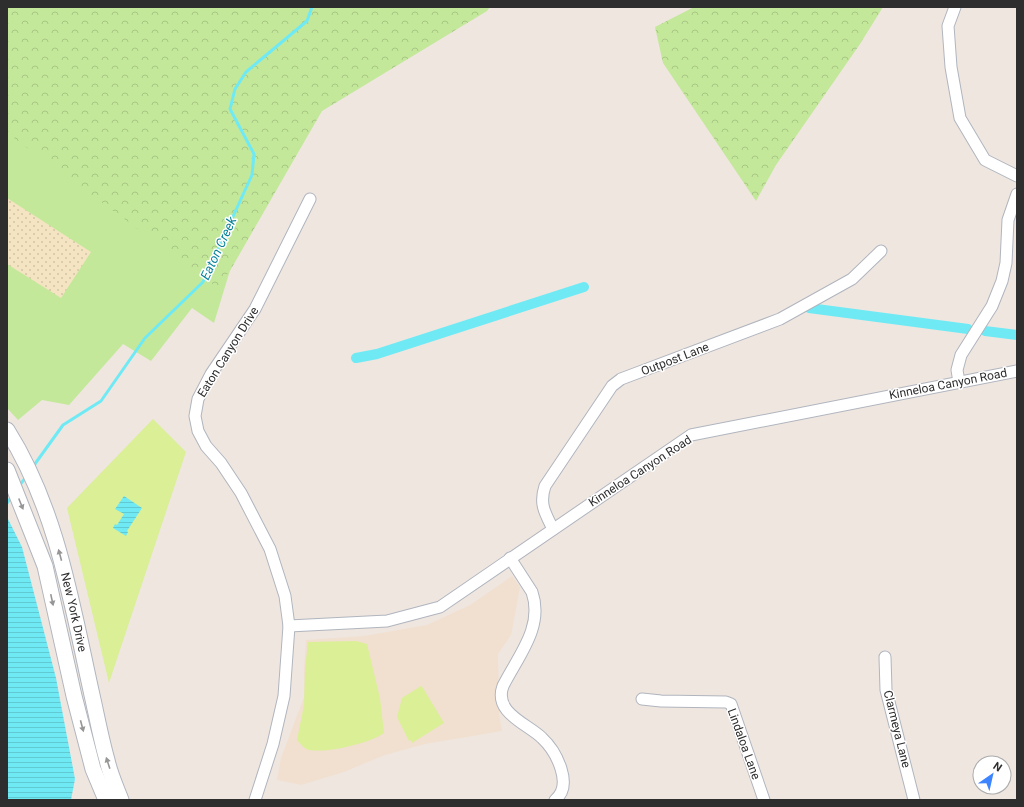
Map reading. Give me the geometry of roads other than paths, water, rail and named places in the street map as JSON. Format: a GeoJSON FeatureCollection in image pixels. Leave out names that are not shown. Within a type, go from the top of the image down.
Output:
{"type":"FeatureCollection","features":[{"type":"Feature","properties":{"kind":"main road","name":"New York Drive"},"geometry":{"type":"LineString","coordinates":[[7,430],[18,447],[45,508],[67,582],[107,762],[122,800]]}},
{"type":"Feature","properties":{"kind":"main road","name":"New York Drive"},"geometry":{"type":"LineString","coordinates":[[8,471],[45,566],[74,696],[93,770],[106,800]]}},
{"type":"Feature","properties":{"kind":"street"},"geometry":{"type":"LineString","coordinates":[[955,7],[948,26],[951,67],[960,118],[985,160],[1017,176]]}},
{"type":"Feature","properties":{"kind":"street"},"geometry":{"type":"LineString","coordinates":[[959,382],[957,370],[961,355],[992,306],[1002,281],[1006,263],[1008,220],[1016,198]]}},
{"type":"Feature","properties":{"kind":"street","name":"Eaton Canyon Drive"},"geometry":{"type":"LineString","coordinates":[[255,800],[273,744],[284,696],[289,626],[285,596],[270,549],[242,493],[221,463],[206,446],[198,431],[195,416],[198,399],[211,374],[255,308],[310,200]]}},
{"type":"Feature","properties":{"kind":"street","name":"Outpost Lane"},"geometry":{"type":"LineString","coordinates":[[553,529],[543,508],[542,500],[545,486],[612,386],[621,379],[780,319],[852,278],[881,252]]}},
{"type":"Feature","properties":{"kind":"street","name":"Kinneloa Canyon Road"},"geometry":{"type":"LineString","coordinates":[[289,626],[387,621],[440,607],[691,436],[1017,371]]}},
{"type":"Feature","properties":{"kind":"street"},"geometry":{"type":"LineString","coordinates":[[510,558],[532,592],[534,597],[535,612],[531,634],[503,686],[502,699],[511,716],[540,736],[546,742],[556,759],[563,775],[564,783],[561,793],[555,800]]}},
{"type":"Feature","properties":{"kind":"street","name":"Clarmeya Lane"},"geometry":{"type":"LineString","coordinates":[[885,657],[886,690],[914,800]]}},
{"type":"Feature","properties":{"kind":"street","name":"Lindaloa Lane"},"geometry":{"type":"LineString","coordinates":[[642,699],[661,701],[726,702],[731,704],[764,800]]}},
{"type":"Feature","properties":{"kind":"water"},"geometry":{"type":"Polygon","coordinates":[[[124,496],[142,508],[127,531],[126,536],[113,528],[115,524],[117,525],[124,514],[115,509],[124,496]]]}},
{"type":"Feature","properties":{"kind":"water"},"geometry":{"type":"Polygon","coordinates":[[[7,517],[22,547],[56,678],[75,779],[71,800],[7,800],[7,517]]]}},
{"type":"Feature","properties":{"kind":"waterway","name":"Eaton Creek"},"geometry":{"type":"LineString","coordinates":[[32,468],[63,425],[101,401],[145,338],[203,282],[252,175],[254,154],[230,109],[235,89],[246,72],[307,21],[312,7]]}},
{"type":"Feature","properties":{"kind":"waterway"},"geometry":{"type":"LineString","coordinates":[[356,358],[377,354],[584,287]]}},
{"type":"Feature","properties":{"kind":"waterway"},"geometry":{"type":"LineString","coordinates":[[809,308],[968,329]]}},
{"type":"Feature","properties":{"kind":"waterway"},"geometry":{"type":"LineString","coordinates":[[985,331],[1017,335]]}},
{"type":"Feature","properties":{"kind":"waterway","name":"Eaton Creek"},"geometry":{"type":"LineString","coordinates":[[18,487],[27,476]]}},
{"type":"Feature","properties":{"kind":"waterway","name":"Eaton Creek"},"geometry":{"type":"LineString","coordinates":[[7,503],[13,495]]}}]}
